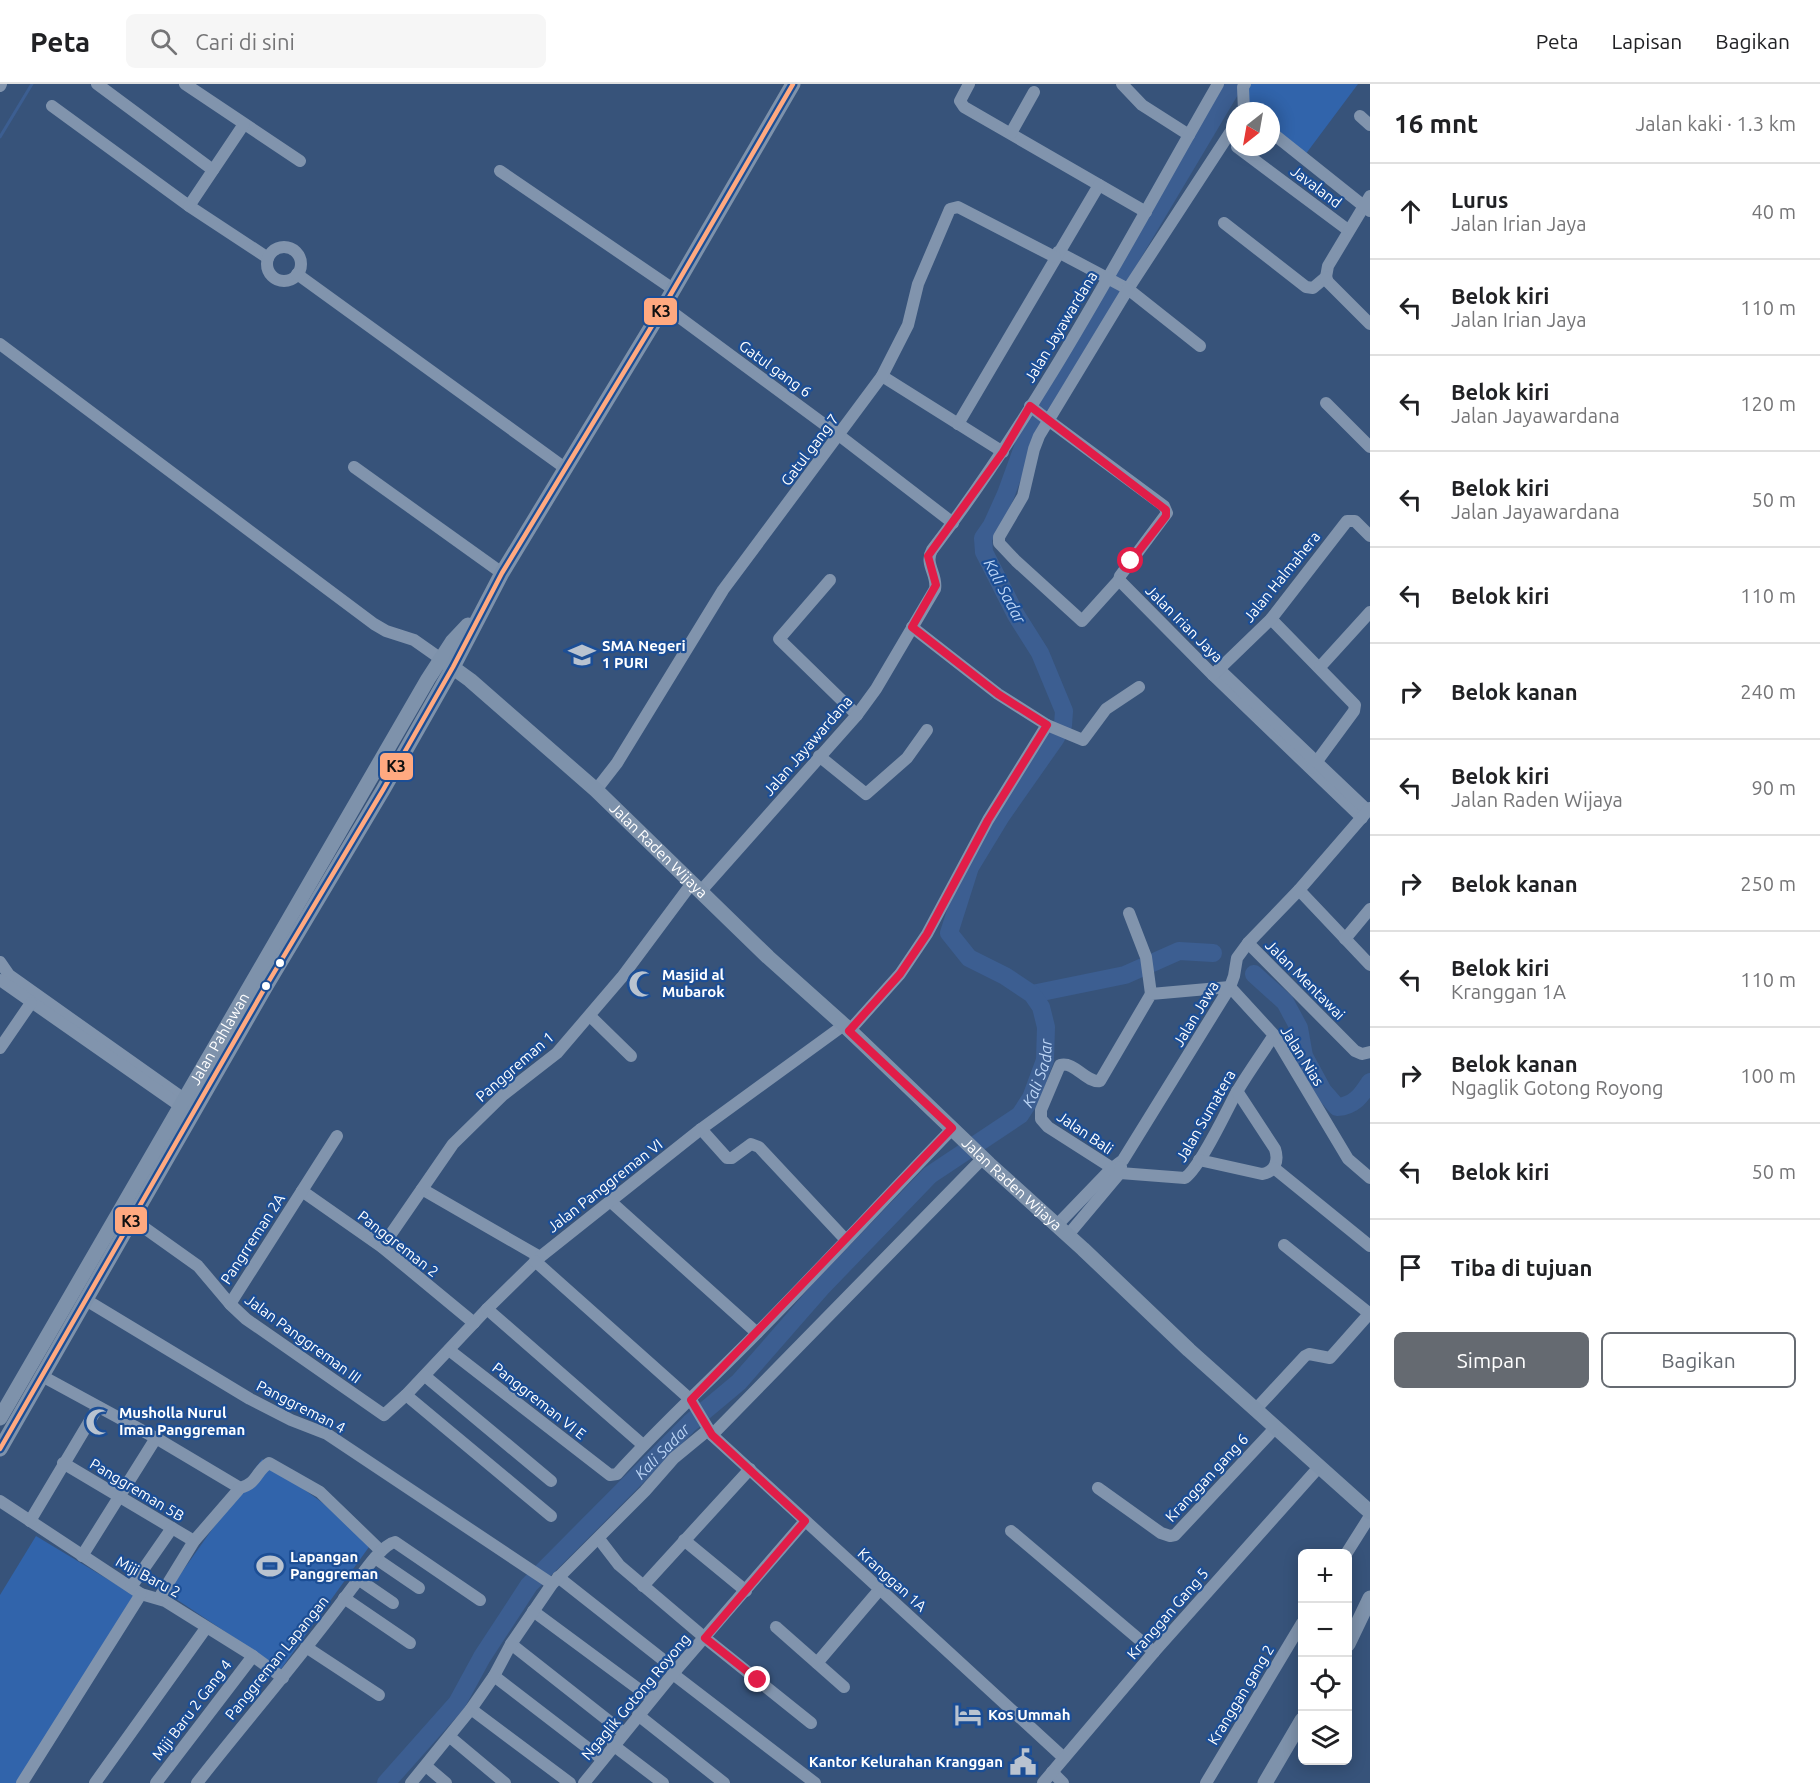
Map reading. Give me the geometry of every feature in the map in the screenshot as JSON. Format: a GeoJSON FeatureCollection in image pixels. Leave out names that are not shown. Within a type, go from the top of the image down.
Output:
{"type":"FeatureCollection","features":[{"type":"Feature","properties":{"kind":"main road","name":"Jalan Pahlawan"},"geometry":{"type":"LineString","coordinates":[[0,1418],[92,1274],[447,663],[482,609],[664,306],[794,84]]}},
{"type":"Feature","properties":{"kind":"main road","name":"Jalan Raden Wijaya"},"geometry":{"type":"LineString","coordinates":[[447,663],[596,790],[696,888],[980,1155],[1189,1350],[1370,1514]]}},
{"type":"Feature","properties":{"kind":"main road","name":"Jalan Pahlawan"},"geometry":{"type":"LineString","coordinates":[[0,1449],[86,1300],[92,1274],[132,1218],[188,1107]]}},
{"type":"Feature","properties":{"kind":"main road"},"geometry":{"type":"LineString","coordinates":[[1352,1636],[1370,1598]]}},
{"type":"Feature","properties":{"kind":"main road"},"geometry":{"type":"LineString","coordinates":[[1352,1640],[1370,1622]]}},
{"type":"Feature","properties":{"kind":"main road"},"geometry":{"type":"LineString","coordinates":[[1265,1783],[1298,1727]]}},
{"type":"Feature","properties":{"kind":"street"},"geometry":{"type":"LineString","coordinates":[[97,84],[213,170]]}},
{"type":"Feature","properties":{"kind":"street"},"geometry":{"type":"LineString","coordinates":[[185,84],[300,161]]}},
{"type":"Feature","properties":{"kind":"street"},"geometry":{"type":"LineString","coordinates":[[969,84],[960,98],[961,104],[1146,212]]}},
{"type":"Feature","properties":{"kind":"street"},"geometry":{"type":"LineString","coordinates":[[1122,84],[1142,105],[1189,135]]}},
{"type":"Feature","properties":{"kind":"street","name":"Jalan Jayawardana"},"geometry":{"type":"LineString","coordinates":[[696,888],[819,756],[876,689],[936,585],[928,556],[1003,452],[1039,413],[1118,284],[1146,212],[1218,84]]}},
{"type":"Feature","properties":{"kind":"street"},"geometry":{"type":"LineString","coordinates":[[1244,102],[1245,84]]}},
{"type":"Feature","properties":{"kind":"street"},"geometry":{"type":"LineString","coordinates":[[1011,133],[1034,92]]}},
{"type":"Feature","properties":{"kind":"street"},"geometry":{"type":"LineString","coordinates":[[52,106],[189,206],[268,258]]}},
{"type":"Feature","properties":{"kind":"street"},"geometry":{"type":"LineString","coordinates":[[1360,116],[1370,124]]}},
{"type":"Feature","properties":{"kind":"street"},"geometry":{"type":"LineString","coordinates":[[189,206],[244,124]]}},
{"type":"Feature","properties":{"kind":"street"},"geometry":{"type":"LineString","coordinates":[[1280,139],[1368,204],[1348,230],[1328,266],[1326,276],[1328,282],[1370,324]]}},
{"type":"Feature","properties":{"kind":"street"},"geometry":{"type":"LineString","coordinates":[[1039,413],[1166,510],[1166,516],[1119,580],[1082,621],[999,543],[999,537],[1023,496],[1034,449],[1039,413],[1118,284],[1226,153]]}},
{"type":"Feature","properties":{"kind":"street","name":"Javaland"},"geometry":{"type":"LineString","coordinates":[[1249,156],[1348,230]]}},
{"type":"Feature","properties":{"kind":"street"},"geometry":{"type":"LineString","coordinates":[[500,171],[673,289]]}},
{"type":"Feature","properties":{"kind":"street"},"geometry":{"type":"LineString","coordinates":[[958,424],[1099,185]]}},
{"type":"Feature","properties":{"kind":"street","name":"Gatul gang 7"},"geometry":{"type":"LineString","coordinates":[[596,790],[617,763],[718,597],[840,436],[882,376],[908,325],[916,291],[950,209],[958,207],[1057,254]]}},
{"type":"Feature","properties":{"kind":"street"},"geometry":{"type":"LineString","coordinates":[[1224,223],[1306,287],[1313,288],[1326,276]]}},
{"type":"Feature","properties":{"kind":"street"},"geometry":{"type":"LineString","coordinates":[[286,247],[299,257],[300,269],[289,280],[278,280],[268,269],[268,258],[275,249],[286,247]]}},
{"type":"Feature","properties":{"kind":"street"},"geometry":{"type":"LineString","coordinates":[[1057,254],[1118,284],[1200,346]]}},
{"type":"Feature","properties":{"kind":"street"},"geometry":{"type":"LineString","coordinates":[[297,274],[565,468]]}},
{"type":"Feature","properties":{"kind":"street","name":"Gatul gang 6"},"geometry":{"type":"LineString","coordinates":[[664,306],[953,523]]}},
{"type":"Feature","properties":{"kind":"street"},"geometry":{"type":"LineString","coordinates":[[0,344],[375,624],[386,631],[414,640],[447,663]]}},
{"type":"Feature","properties":{"kind":"street"},"geometry":{"type":"LineString","coordinates":[[882,376],[1003,452]]}},
{"type":"Feature","properties":{"kind":"street"},"geometry":{"type":"LineString","coordinates":[[1326,403],[1370,447]]}},
{"type":"Feature","properties":{"kind":"street"},"geometry":{"type":"LineString","coordinates":[[354,467],[502,573]]}},
{"type":"Feature","properties":{"kind":"street","name":"Jalan Halmahera"},"geometry":{"type":"LineString","coordinates":[[1216,672],[1271,619],[1347,521],[1355,521],[1370,536]]}},
{"type":"Feature","properties":{"kind":"street"},"geometry":{"type":"LineString","coordinates":[[830,580],[779,639],[856,715]]}},
{"type":"Feature","properties":{"kind":"street","name":"Jalan Irian Jaya"},"geometry":{"type":"LineString","coordinates":[[1119,580],[1314,766],[1366,812]]}},
{"type":"Feature","properties":{"kind":"street"},"geometry":{"type":"LineString","coordinates":[[1320,667],[1370,612]]}},
{"type":"Feature","properties":{"kind":"street"},"geometry":{"type":"LineString","coordinates":[[1271,619],[1354,702],[1355,708],[1314,766]]}},
{"type":"Feature","properties":{"kind":"street"},"geometry":{"type":"LineString","coordinates":[[912,627],[998,694],[1048,726],[1083,740],[1106,709],[1138,687]]}},
{"type":"Feature","properties":{"kind":"street","name":"Jalan Panggreman VI"},"geometry":{"type":"LineString","coordinates":[[406,1395],[537,1259],[701,1129],[847,1028],[900,974],[927,934],[988,820],[1048,726]]}},
{"type":"Feature","properties":{"kind":"street"},"geometry":{"type":"LineString","coordinates":[[819,756],[866,794],[907,758],[927,730]]}},
{"type":"Feature","properties":{"kind":"street","name":"Jalan Jawa"},"geometry":{"type":"LineString","coordinates":[[1062,1230],[1118,1167],[1232,982],[1237,958],[1366,812]]}},
{"type":"Feature","properties":{"kind":"street","name":"Panggreman 1"},"geometry":{"type":"LineString","coordinates":[[382,1247],[453,1144],[503,1095],[557,1053],[696,888]]}},
{"type":"Feature","properties":{"kind":"street"},"geometry":{"type":"LineString","coordinates":[[1299,890],[1370,965]]}},
{"type":"Feature","properties":{"kind":"street"},"geometry":{"type":"LineString","coordinates":[[1345,939],[1370,909]]}},
{"type":"Feature","properties":{"kind":"street"},"geometry":{"type":"LineString","coordinates":[[1129,913],[1146,957],[1151,994],[1232,982]]}},
{"type":"Feature","properties":{"kind":"street","name":"Jalan Mentawai"},"geometry":{"type":"LineString","coordinates":[[1248,943],[1355,1051],[1362,1054],[1370,1052]]}},
{"type":"Feature","properties":{"kind":"street"},"geometry":{"type":"LineString","coordinates":[[0,962],[9,975],[188,1107]]}},
{"type":"Feature","properties":{"kind":"street"},"geometry":{"type":"LineString","coordinates":[[0,980],[188,1107]]}},
{"type":"Feature","properties":{"kind":"street","name":"Jalan Nias"},"geometry":{"type":"LineString","coordinates":[[1232,982],[1274,1035],[1339,1147],[1348,1159],[1370,1178]]}},
{"type":"Feature","properties":{"kind":"street","name":"Jalan Bali"},"geometry":{"type":"LineString","coordinates":[[1118,1167],[1048,1126],[1041,1115],[1062,1064],[1067,1064],[1094,1082],[1102,1079],[1151,994]]}},
{"type":"Feature","properties":{"kind":"street"},"geometry":{"type":"LineString","coordinates":[[0,1048],[31,1003]]}},
{"type":"Feature","properties":{"kind":"street"},"geometry":{"type":"LineString","coordinates":[[590,1016],[631,1056]]}},
{"type":"Feature","properties":{"kind":"street","name":"Jalan Sumatera"},"geometry":{"type":"LineString","coordinates":[[1118,1167],[1182,1179],[1190,1174],[1237,1091],[1274,1035]]}},
{"type":"Feature","properties":{"kind":"street"},"geometry":{"type":"LineString","coordinates":[[1199,1160],[1262,1174],[1274,1168],[1277,1159],[1275,1149],[1237,1091]]}},
{"type":"Feature","properties":{"kind":"street"},"geometry":{"type":"LineString","coordinates":[[701,1129],[727,1158],[732,1158],[751,1144],[759,1147],[845,1239]]}},
{"type":"Feature","properties":{"kind":"street"},"geometry":{"type":"LineString","coordinates":[[487,1309],[643,1445],[693,1405],[845,1239],[954,1129]]}},
{"type":"Feature","properties":{"kind":"street","name":"Pangrreman 2A"},"geometry":{"type":"LineString","coordinates":[[230,1304],[337,1136]]}},
{"type":"Feature","properties":{"kind":"street"},"geometry":{"type":"LineString","coordinates":[[411,1783],[450,1737],[494,1676],[550,1580],[599,1539],[674,1458],[708,1429],[980,1155]]}},
{"type":"Feature","properties":{"kind":"street"},"geometry":{"type":"LineString","coordinates":[[1274,1168],[1370,1246]]}},
{"type":"Feature","properties":{"kind":"street","name":"Kranggan 1A"},"geometry":{"type":"LineString","coordinates":[[422,1189],[537,1259],[693,1405],[708,1429],[750,1469],[1064,1758]]}},
{"type":"Feature","properties":{"kind":"street","name":"Panggreman 2"},"geometry":{"type":"LineString","coordinates":[[302,1191],[382,1247],[474,1323]]}},
{"type":"Feature","properties":{"kind":"street"},"geometry":{"type":"LineString","coordinates":[[610,1201],[757,1333]]}},
{"type":"Feature","properties":{"kind":"street","name":"Jalan Panggreman III"},"geometry":{"type":"LineString","coordinates":[[132,1218],[198,1266],[246,1319],[381,1414],[386,1414],[406,1395]]}},
{"type":"Feature","properties":{"kind":"street"},"geometry":{"type":"LineString","coordinates":[[1255,1410],[1305,1356],[1309,1354],[1330,1358],[1370,1314],[1284,1245]]}},
{"type":"Feature","properties":{"kind":"street","name":"Panggreman 4"},"geometry":{"type":"LineString","coordinates":[[86,1300],[250,1399],[291,1420],[327,1434],[528,1569],[550,1580],[674,1672],[815,1783]]}},
{"type":"Feature","properties":{"kind":"street","name":"Panggreman VI E"},"geometry":{"type":"LineString","coordinates":[[449,1350],[610,1475],[617,1474],[643,1445]]}},
{"type":"Feature","properties":{"kind":"street"},"geometry":{"type":"LineString","coordinates":[[42,1376],[156,1438],[240,1488]]}},
{"type":"Feature","properties":{"kind":"street"},"geometry":{"type":"LineString","coordinates":[[425,1376],[551,1481]]}},
{"type":"Feature","properties":{"kind":"street"},"geometry":{"type":"LineString","coordinates":[[406,1395],[551,1515]]}},
{"type":"Feature","properties":{"kind":"street"},"geometry":{"type":"LineString","coordinates":[[30,1521],[98,1407]]}},
{"type":"Feature","properties":{"kind":"street","name":"Kranggan gang 6"},"geometry":{"type":"LineString","coordinates":[[1098,1488],[1161,1533],[1175,1535],[1275,1428]]}},
{"type":"Feature","properties":{"kind":"street"},"geometry":{"type":"LineString","coordinates":[[82,1556],[156,1438]]}},
{"type":"Feature","properties":{"kind":"street"},"geometry":{"type":"LineString","coordinates":[[159,1598],[194,1541],[240,1488],[250,1485],[265,1465],[272,1463],[320,1492],[378,1555],[419,1588]]}},
{"type":"Feature","properties":{"kind":"street","name":"Panggreman 5B"},"geometry":{"type":"LineString","coordinates":[[63,1464],[194,1541]]}},
{"type":"Feature","properties":{"kind":"street","name":"Kranggan Gang 5"},"geometry":{"type":"LineString","coordinates":[[1043,1783],[1154,1652],[1318,1467]]}},
{"type":"Feature","properties":{"kind":"street"},"geometry":{"type":"LineString","coordinates":[[643,1586],[750,1469]]}},
{"type":"Feature","properties":{"kind":"street","name":"Miji Baru 2"},"geometry":{"type":"LineString","coordinates":[[0,1501],[136,1590],[159,1598],[283,1677]]}},
{"type":"Feature","properties":{"kind":"street"},"geometry":{"type":"LineString","coordinates":[[1349,1549],[1370,1514]]}},
{"type":"Feature","properties":{"kind":"street","name":"Ngaglik Gotong Royong"},"geometry":{"type":"LineString","coordinates":[[584,1783],[674,1672],[805,1521]]}},
{"type":"Feature","properties":{"kind":"street"},"geometry":{"type":"LineString","coordinates":[[22,1783],[172,1528]]}},
{"type":"Feature","properties":{"kind":"street"},"geometry":{"type":"LineString","coordinates":[[1011,1531],[1154,1652]]}},
{"type":"Feature","properties":{"kind":"street"},"geometry":{"type":"LineString","coordinates":[[599,1539],[614,1560],[643,1586],[811,1723]]}},
{"type":"Feature","properties":{"kind":"street"},"geometry":{"type":"LineString","coordinates":[[684,1540],[746,1591]]}},
{"type":"Feature","properties":{"kind":"street","name":"Panggreman Lapangan"},"geometry":{"type":"LineString","coordinates":[[197,1783],[283,1677],[358,1579],[391,1542],[395,1542],[480,1600]]}},
{"type":"Feature","properties":{"kind":"street"},"geometry":{"type":"LineString","coordinates":[[358,1579],[393,1603]]}},
{"type":"Feature","properties":{"kind":"street"},"geometry":{"type":"LineString","coordinates":[[817,1664],[880,1589]]}},
{"type":"Feature","properties":{"kind":"street"},"geometry":{"type":"LineString","coordinates":[[344,1598],[410,1643]]}},
{"type":"Feature","properties":{"kind":"street"},"geometry":{"type":"LineString","coordinates":[[533,1611],[652,1699]]}},
{"type":"Feature","properties":{"kind":"street"},"geometry":{"type":"LineString","coordinates":[[776,1627],[844,1687]]}},
{"type":"Feature","properties":{"kind":"street"},"geometry":{"type":"LineString","coordinates":[[95,1783],[206,1628]]}},
{"type":"Feature","properties":{"kind":"street","name":"Kranggan gang 2"},"geometry":{"type":"LineString","coordinates":[[1206,1783],[1298,1630]]}},
{"type":"Feature","properties":{"kind":"street"},"geometry":{"type":"LineString","coordinates":[[511,1644],[624,1733]]}},
{"type":"Feature","properties":{"kind":"street"},"geometry":{"type":"LineString","coordinates":[[306,1647],[379,1695]]}},
{"type":"Feature","properties":{"kind":"street","name":"Miji Baru 2 Gang 4"},"geometry":{"type":"LineString","coordinates":[[156,1783],[253,1656]]}},
{"type":"Feature","properties":{"kind":"street"},"geometry":{"type":"LineString","coordinates":[[494,1676],[602,1759]]}},
{"type":"Feature","properties":{"kind":"street"},"geometry":{"type":"LineString","coordinates":[[471,1709],[570,1783]]}},
{"type":"Feature","properties":{"kind":"street"},"geometry":{"type":"LineString","coordinates":[[638,1715],[724,1783]]}},
{"type":"Feature","properties":{"kind":"street"},"geometry":{"type":"LineString","coordinates":[[450,1737],[505,1783]]}},
{"type":"Feature","properties":{"kind":"street"},"geometry":{"type":"LineString","coordinates":[[613,1745],[663,1783]]}},
{"type":"Feature","properties":{"kind":"street"},"geometry":{"type":"LineString","coordinates":[[426,1766],[446,1783]]}},
{"type":"Feature","properties":{"kind":"street"},"geometry":{"type":"LineString","coordinates":[[1052,1772],[1063,1783]]}},
{"type":"Feature","properties":{"kind":"shaded area"},"geometry":{"type":"Polygon","coordinates":[[[1250,84],[1358,84],[1305,155],[1280,135],[1280,102],[1248,102],[1247,88],[1250,84]]]}},
{"type":"Feature","properties":{"kind":"shaded area","name":"Lapangan Panggreman"},"geometry":{"type":"Polygon","coordinates":[[[262,1459],[374,1540],[281,1669],[167,1593],[262,1459]]]}},
{"type":"Feature","properties":{"kind":"shaded area"},"geometry":{"type":"Polygon","coordinates":[[[36,1536],[134,1595],[17,1783],[0,1783],[0,1595],[36,1536]]]}},
{"type":"Feature","properties":{"kind":"waterway"},"geometry":{"type":"LineString","coordinates":[[0,137],[32,84]]}},
{"type":"Feature","properties":{"kind":"waterway","name":"Kali Sadar"},"geometry":{"type":"LineString","coordinates":[[386,1783],[457,1703],[482,1657],[529,1585],[690,1423],[739,1382],[821,1288],[930,1175],[1020,1115],[1031,1098],[1045,1060],[1046,1027],[1041,1007],[1032,994],[1005,976],[969,958],[949,933],[970,867],[1001,816],[1063,725],[1064,711],[1040,653],[1016,615],[984,552],[983,538],[992,525],[1006,494],[1031,425],[1234,84]]}},
{"type":"Feature","properties":{"kind":"waterway"},"geometry":{"type":"LineString","coordinates":[[1032,994],[1125,975],[1179,951],[1213,953]]}},
{"type":"Feature","properties":{"kind":"waterway"},"geometry":{"type":"LineString","coordinates":[[1254,974],[1285,1002],[1299,1028],[1304,1056],[1323,1091],[1337,1107],[1348,1105],[1356,1099],[1370,1082]]}},
{"type":"Feature","properties":{"kind":"transit line","name":"K3"},"geometry":{"type":"LineString","coordinates":[[0,1449],[266,986],[383,790],[453,667],[502,573],[664,306],[793,84]]}},
{"type":"Feature","properties":{"kind":"place","name":"SMA Negeri 1 PURI"},"geometry":{"type":"Point","coordinates":[582,655]}},
{"type":"Feature","properties":{"kind":"place","name":"Masjid al Mubarok"},"geometry":{"type":"Point","coordinates":[642,984]}},
{"type":"Feature","properties":{"kind":"place","name":"Musholla Nurul Iman Panggreman"},"geometry":{"type":"Point","coordinates":[99,1422]}},
{"type":"Feature","properties":{"kind":"place","name":"Lapangan Panggreman"},"geometry":{"type":"Point","coordinates":[270,1566]}},
{"type":"Feature","properties":{"kind":"place","name":"Kos Ummah"},"geometry":{"type":"Point","coordinates":[968,1715]}},
{"type":"Feature","properties":{"kind":"place","name":"Kantor Kelurahan Kranggan"},"geometry":{"type":"Point","coordinates":[1023,1762]}},
{"type":"Feature","properties":{"kind":"route"},"geometry":{"type":"LineString","coordinates":[[758,1680],[705,1638],[805,1521],[712,1435],[691,1400],[952,1128],[849,1031],[900,974],[934,924],[988,820],[1047,725],[998,694],[912,627],[936,585],[928,556],[1003,452],[1030,406],[1164,506],[1166,516],[1131,561]]}}]}
